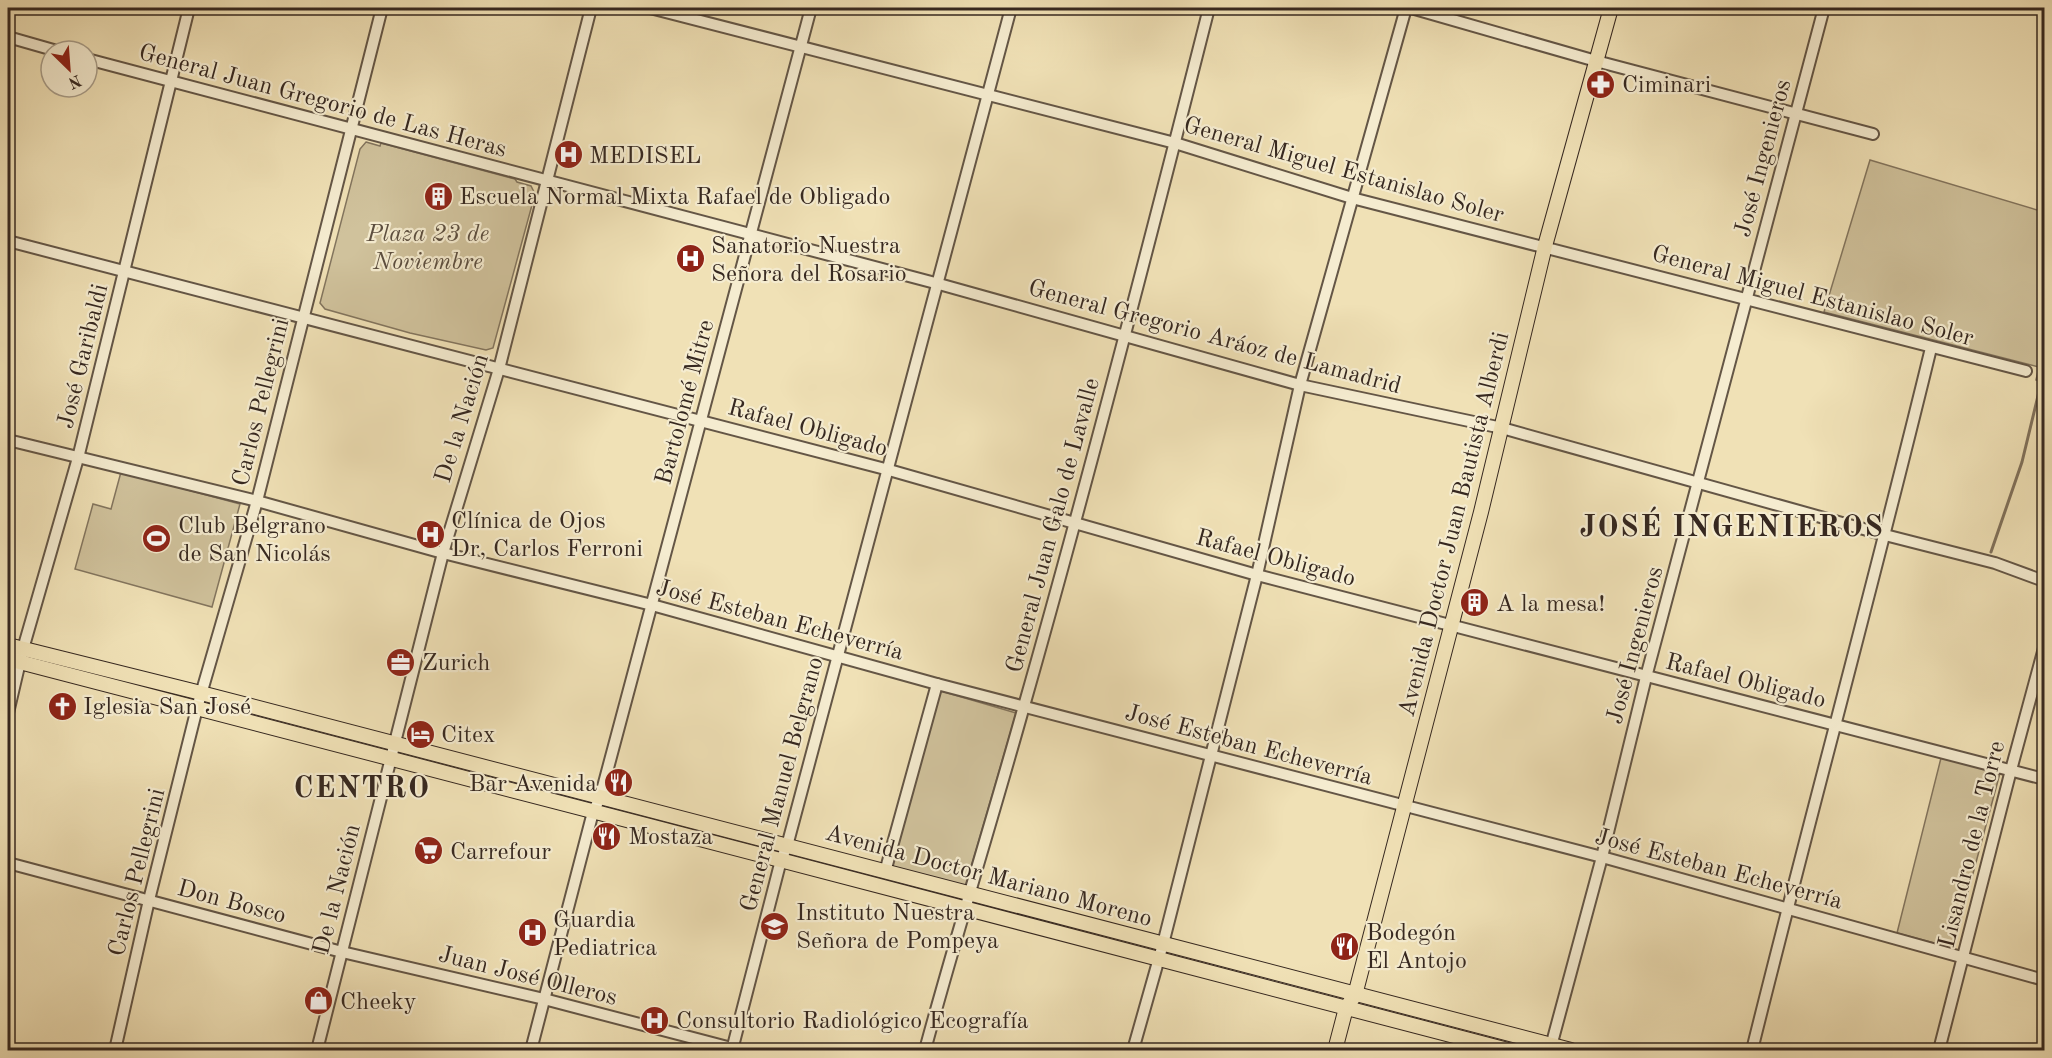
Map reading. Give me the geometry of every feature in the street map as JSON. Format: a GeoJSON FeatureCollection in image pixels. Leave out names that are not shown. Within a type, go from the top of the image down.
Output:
{"type":"FeatureCollection","features":[{"type":"Feature","properties":{"kind":"main road","name":"Avenida Doctor Juan Bautista Alberdi"},"geometry":{"type":"LineString","coordinates":[[1335,1050],[1346,1008],[1355,995],[1452,626],[1545,246],[1611,8]]}},
{"type":"Feature","properties":{"kind":"main road"},"geometry":{"type":"LineString","coordinates":[[8,645],[17,657]]}},
{"type":"Feature","properties":{"kind":"main road","name":"Avenida Doctor Mariano Moreno"},"geometry":{"type":"LineString","coordinates":[[17,657],[201,693],[787,846],[968,894],[1346,1008],[1508,1050]]}},
{"type":"Feature","properties":{"kind":"main road","name":"Avenida Doctor Mariano Moreno"},"geometry":{"type":"LineString","coordinates":[[17,657],[197,708],[965,909],[1355,995],[1551,1048],[1571,1050]]}},
{"type":"Feature","properties":{"kind":"street"},"geometry":{"type":"LineString","coordinates":[[8,14],[9,8]]}},
{"type":"Feature","properties":{"kind":"street","name":"José Garibaldi"},"geometry":{"type":"LineString","coordinates":[[8,713],[17,657],[78,458],[189,8]]}},
{"type":"Feature","properties":{"kind":"street","name":"Carlos Pellegrini"},"geometry":{"type":"LineString","coordinates":[[115,1050],[149,900],[197,708],[257,501],[382,8]]}},
{"type":"Feature","properties":{"kind":"street","name":"De la Nación"},"geometry":{"type":"LineString","coordinates":[[317,1050],[442,553],[499,369],[591,8]]}},
{"type":"Feature","properties":{"kind":"street","name":"General Miguel Estanislao Soler"},"geometry":{"type":"LineString","coordinates":[[650,8],[1175,143],[1352,198],[2026,371]]}},
{"type":"Feature","properties":{"kind":"street","name":"Bartolomé Mitre"},"geometry":{"type":"LineString","coordinates":[[531,1050],[593,812],[600,798],[811,8]]}},
{"type":"Feature","properties":{"kind":"street","name":"General Manuel Belgrano"},"geometry":{"type":"LineString","coordinates":[[735,1050],[781,860],[787,846],[889,470],[1011,8]]}},
{"type":"Feature","properties":{"kind":"street","name":"General Juan Galo de Lavalle"},"geometry":{"type":"LineString","coordinates":[[926,1050],[968,894],[1024,707],[1075,522],[1209,8]]}},
{"type":"Feature","properties":{"kind":"street"},"geometry":{"type":"LineString","coordinates":[[1133,1050],[1212,755],[1257,575],[1300,385],[1406,8]]}},
{"type":"Feature","properties":{"kind":"street"},"geometry":{"type":"LineString","coordinates":[[1412,8],[1596,61],[1873,134]]}},
{"type":"Feature","properties":{"kind":"street","name":"José Ingenieros"},"geometry":{"type":"LineString","coordinates":[[1551,1048],[1602,857],[1646,677],[1824,8]]}},
{"type":"Feature","properties":{"kind":"street"},"geometry":{"type":"LineString","coordinates":[[8,37],[39,46]]}},
{"type":"Feature","properties":{"kind":"street","name":"General Juan Gregorio de Las Heras"},"geometry":{"type":"LineString","coordinates":[[99,62],[548,180]]}},
{"type":"Feature","properties":{"kind":"street","name":"General Gregorio Aráoz de Lamadrid"},"geometry":{"type":"LineString","coordinates":[[548,180],[939,284],[1300,385],[1502,428],[1885,536],[1995,562],[2044,581]]}},
{"type":"Feature","properties":{"kind":"street","name":"Rafael Obligado"},"geometry":{"type":"LineString","coordinates":[[8,241],[889,470],[1257,575],[2044,779]]}},
{"type":"Feature","properties":{"kind":"street"},"geometry":{"type":"LineString","coordinates":[[1752,1050],[1885,536],[1931,348]]}},
{"type":"Feature","properties":{"kind":"street","name":"José Esteban Echeverría"},"geometry":{"type":"LineString","coordinates":[[8,440],[257,501],[442,553],[652,605],[937,684],[1602,857],[2044,980]]}},
{"type":"Feature","properties":{"kind":"street","name":"Lisandro de la Torre"},"geometry":{"type":"LineString","coordinates":[[1939,1050],[2011,770],[2042,670],[2044,648]]}},
{"type":"Feature","properties":{"kind":"street"},"geometry":{"type":"LineString","coordinates":[[885,872],[937,684]]}},
{"type":"Feature","properties":{"kind":"street","name":"Don Bosco"},"geometry":{"type":"LineString","coordinates":[[8,863],[342,952]]}},
{"type":"Feature","properties":{"kind":"street","name":"Juan José Olleros"},"geometry":{"type":"LineString","coordinates":[[342,952],[544,999],[735,1050]]}},
{"type":"Feature","properties":{"kind":"green space","name":"Plaza 23 de Noviembre"},"geometry":{"type":"Polygon","coordinates":[[[366,142],[380,146],[381,143],[515,179],[517,182],[531,186],[535,194],[493,348],[486,350],[410,333],[325,309],[320,303],[360,149],[366,142]]]}},
{"type":"Feature","properties":{"kind":"green space"},"geometry":{"type":"Polygon","coordinates":[[[1870,160],[2044,212],[2044,382],[2036,380],[2039,367],[1824,312],[1870,160]]]}},
{"type":"Feature","properties":{"kind":"green space","name":"Club Belgrano de San Nicolás"},"geometry":{"type":"Polygon","coordinates":[[[121,472],[240,504],[212,607],[75,569],[93,504],[111,509],[121,472]]]}},
{"type":"Feature","properties":{"kind":"green space"},"geometry":{"type":"Polygon","coordinates":[[[941,691],[1016,713],[965,888],[889,867],[941,691]]]}},
{"type":"Feature","properties":{"kind":"green space"},"geometry":{"type":"Polygon","coordinates":[[[1941,758],[2000,773],[1953,948],[1897,933],[1941,758]]]}},
{"type":"Feature","properties":{"kind":"waterway"},"geometry":{"type":"LineString","coordinates":[[1991,552],[2022,462],[2044,371]]}},
{"type":"Feature","properties":{"kind":"place","name":"Ciminari"},"geometry":{"type":"Point","coordinates":[1601,84]}},
{"type":"Feature","properties":{"kind":"place","name":"MEDISEL"},"geometry":{"type":"Point","coordinates":[568,155]}},
{"type":"Feature","properties":{"kind":"place","name":"Escuela Normal Mixta Rafael de Obligado"},"geometry":{"type":"Point","coordinates":[438,196]}},
{"type":"Feature","properties":{"kind":"place","name":"Sanatorio Nuestra Señora del Rosario"},"geometry":{"type":"Point","coordinates":[690,259]}},
{"type":"Feature","properties":{"kind":"place","name":"Clínica de Ojos Dr, Carlos Ferroni"},"geometry":{"type":"Point","coordinates":[430,534]}},
{"type":"Feature","properties":{"kind":"place","name":"Club Belgrano de San Nicolás"},"geometry":{"type":"Point","coordinates":[157,539]}},
{"type":"Feature","properties":{"kind":"place","name":"A la mesa!"},"geometry":{"type":"Point","coordinates":[1475,603]}},
{"type":"Feature","properties":{"kind":"place","name":"Zurich"},"geometry":{"type":"Point","coordinates":[401,662]}},
{"type":"Feature","properties":{"kind":"place","name":"Iglesia San José"},"geometry":{"type":"Point","coordinates":[62,706]}},
{"type":"Feature","properties":{"kind":"place","name":"Citex"},"geometry":{"type":"Point","coordinates":[420,734]}},
{"type":"Feature","properties":{"kind":"place","name":"Bar Avenida"},"geometry":{"type":"Point","coordinates":[618,783]}},
{"type":"Feature","properties":{"kind":"place","name":"Mostaza"},"geometry":{"type":"Point","coordinates":[607,836]}},
{"type":"Feature","properties":{"kind":"place","name":"Carrefour"},"geometry":{"type":"Point","coordinates":[429,851]}},
{"type":"Feature","properties":{"kind":"place","name":"Instituto Nuestra Señora de Pompeya"},"geometry":{"type":"Point","coordinates":[775,926]}},
{"type":"Feature","properties":{"kind":"place","name":"Guardia Pediatrica"},"geometry":{"type":"Point","coordinates":[532,933]}},
{"type":"Feature","properties":{"kind":"place","name":"Bodegón El Antojo"},"geometry":{"type":"Point","coordinates":[1345,946]}},
{"type":"Feature","properties":{"kind":"place","name":"Cheeky"},"geometry":{"type":"Point","coordinates":[319,1001]}},
{"type":"Feature","properties":{"kind":"place","name":"Consultorio Radiológico Ecografía"},"geometry":{"type":"Point","coordinates":[655,1020]}},
{"type":"Feature","properties":{"kind":"district","name":"JOSÉ INGENIEROS"},"geometry":{"type":"Point","coordinates":[1732,526]}},
{"type":"Feature","properties":{"kind":"district","name":"CENTRO"},"geometry":{"type":"Point","coordinates":[362,787]}}]}
